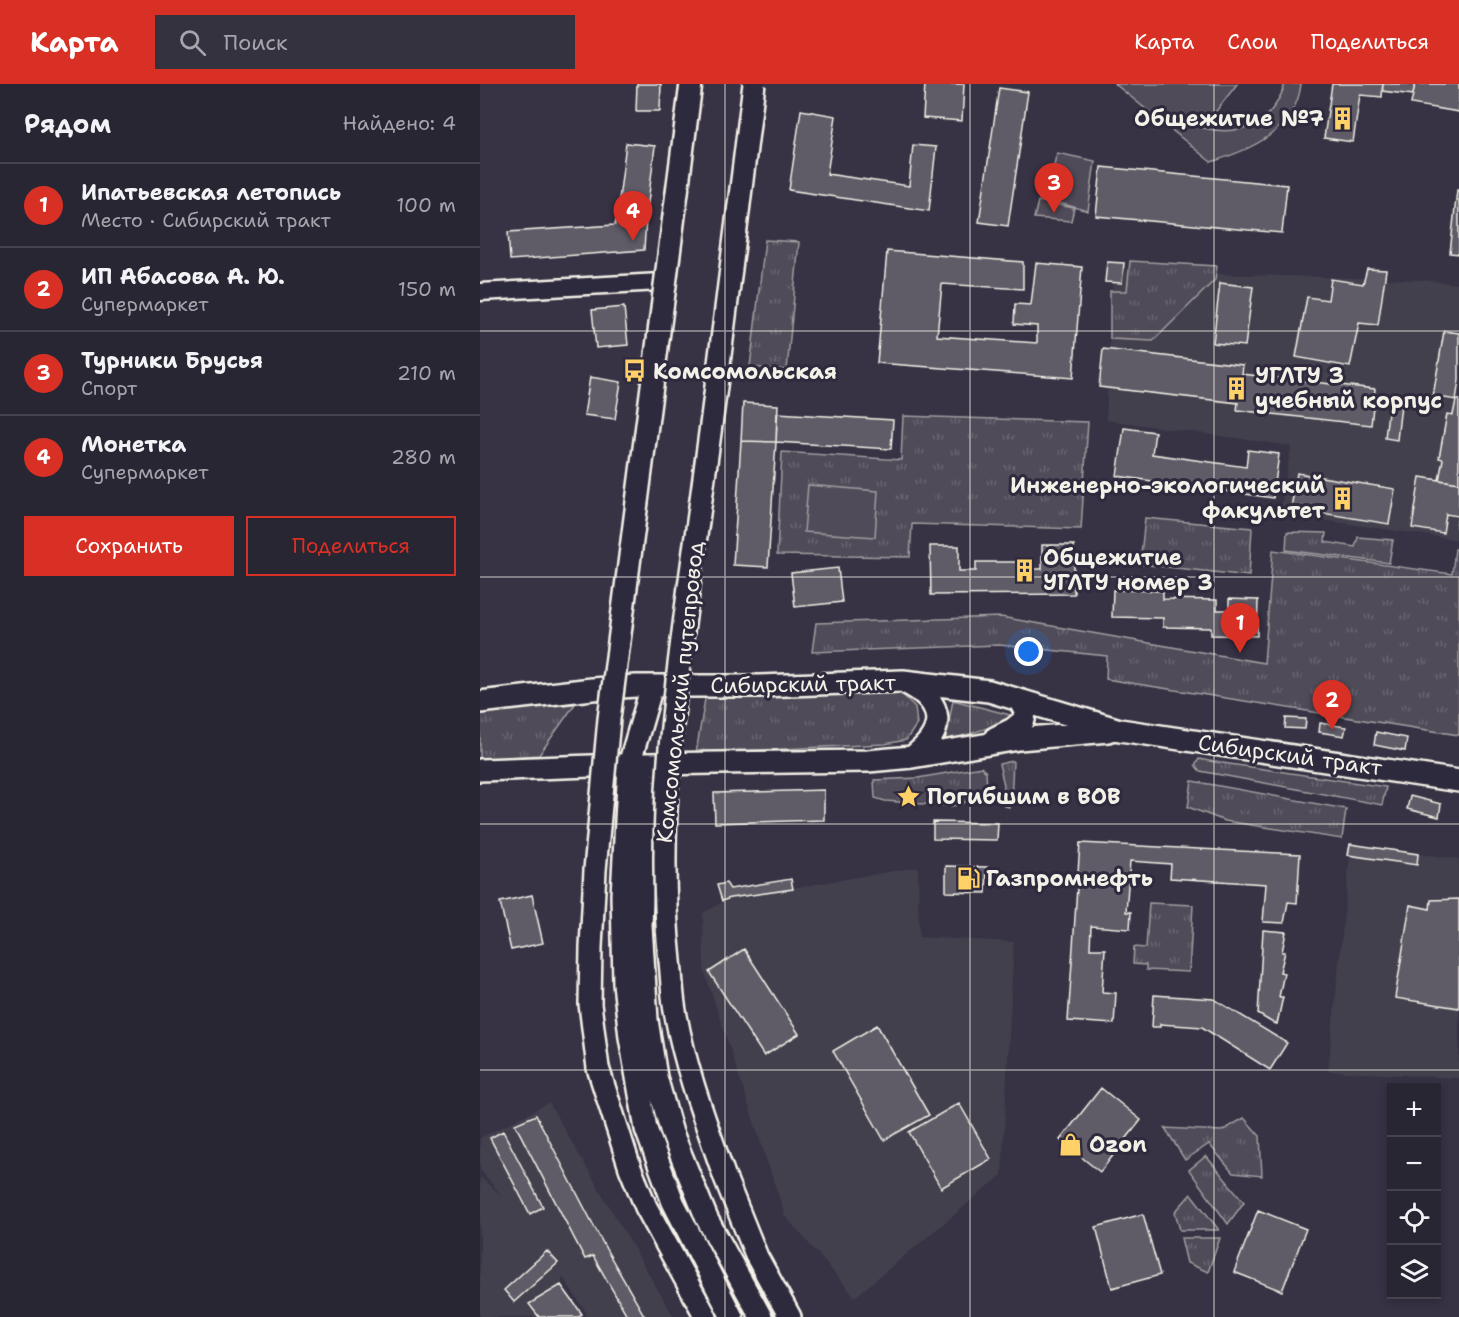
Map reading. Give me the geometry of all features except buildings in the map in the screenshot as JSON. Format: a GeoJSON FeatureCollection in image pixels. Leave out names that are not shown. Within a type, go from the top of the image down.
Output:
{"type":"FeatureCollection","features":[{"type":"Feature","properties":{"kind":"main road"},"geometry":{"type":"LineString","coordinates":[[691,84],[609,719],[595,870],[590,1004],[598,1068],[630,1168],[646,1207],[706,1317]]}},
{"type":"Feature","properties":{"kind":"main road","name":"Комсомольский путепровод"},"geometry":{"type":"LineString","coordinates":[[754,84],[720,360],[687,598],[664,806],[664,870],[666,929],[675,1015],[690,1079],[724,1175],[757,1257],[790,1317]]}},
{"type":"Feature","properties":{"kind":"main road"},"geometry":{"type":"LineString","coordinates":[[903,681],[921,690],[931,700],[937,722],[934,735],[912,757]]}},
{"type":"Feature","properties":{"kind":"main road","name":"Сибирский тракт"},"geometry":{"type":"LineString","coordinates":[[480,702],[592,689],[652,686],[759,686],[903,681],[988,691],[1120,730],[1459,781]]}},
{"type":"Feature","properties":{"kind":"main road","name":"Комсомольский путепровод"},"geometry":{"type":"LineString","coordinates":[[638,765],[652,686]]}},
{"type":"Feature","properties":{"kind":"main road"},"geometry":{"type":"LineString","coordinates":[[981,745],[1013,729],[1024,720],[1025,711],[1019,700]]}},
{"type":"Feature","properties":{"kind":"main road","name":"Сибирский тракт"},"geometry":{"type":"LineString","coordinates":[[480,770],[868,760],[912,757],[1019,739],[1120,730]]}},
{"type":"Feature","properties":{"kind":"main road"},"geometry":{"type":"LineString","coordinates":[[638,765],[622,896],[624,983],[630,1037],[646,1130],[673,1202],[732,1317]]}},
{"type":"Feature","properties":{"kind":"main road"},"geometry":{"type":"LineString","coordinates":[[638,765],[641,927],[647,1020],[656,1077],[672,1133],[707,1219],[761,1317]]}},
{"type":"Feature","properties":{"kind":"street"},"geometry":{"type":"LineString","coordinates":[[480,292],[660,282]]}},
{"type":"Feature","properties":{"kind":"shaded area"},"geometry":{"type":"Polygon","coordinates":[[[1113,271],[1423,280],[1459,284],[1459,540],[1280,514],[1291,446],[1106,420],[1113,271]]]}},
{"type":"Feature","properties":{"kind":"shaded area"},"geometry":{"type":"Polygon","coordinates":[[[1351,845],[1459,859],[1459,1078],[1328,1071],[1351,845]]]}},
{"type":"Feature","properties":{"kind":"shaded area"},"geometry":{"type":"Polygon","coordinates":[[[918,867],[919,937],[1014,942],[1002,1175],[855,1297],[785,1216],[704,970],[703,913],[730,898],[918,867]]]}},
{"type":"Feature","properties":{"kind":"shaded area"},"geometry":{"type":"Polygon","coordinates":[[[549,1103],[674,1317],[585,1317],[587,1314],[562,1276],[562,1284],[584,1315],[581,1317],[480,1317],[480,1177],[503,1197],[480,1170],[480,1138],[549,1103]]]}},
{"type":"Feature","properties":{"kind":"green space"},"geometry":{"type":"Polygon","coordinates":[[[1115,84],[1237,84],[1203,128],[1231,130],[1254,124],[1264,117],[1273,109],[1285,84],[1301,84],[1297,100],[1281,126],[1256,144],[1211,162],[1115,84]]]}},
{"type":"Feature","properties":{"kind":"green space"},"geometry":{"type":"Polygon","coordinates":[[[1057,153],[1095,161],[1088,211],[1045,199],[1057,153]]]}},
{"type":"Feature","properties":{"kind":"green space"},"geometry":{"type":"Polygon","coordinates":[[[1038,201],[1074,208],[1071,221],[1034,218],[1038,201]]]}},
{"type":"Feature","properties":{"kind":"green space"},"geometry":{"type":"Polygon","coordinates":[[[765,240],[799,242],[787,370],[750,367],[765,240]]]}},
{"type":"Feature","properties":{"kind":"green space"},"geometry":{"type":"Polygon","coordinates":[[[1130,261],[1217,266],[1215,280],[1153,341],[1110,339],[1110,291],[1127,291],[1130,261]]]}},
{"type":"Feature","properties":{"kind":"green space"},"geometry":{"type":"Polygon","coordinates":[[[903,416],[1088,422],[1081,529],[912,524],[910,557],[777,555],[782,452],[901,460],[903,416]]]}},
{"type":"Feature","properties":{"kind":"green space"},"geometry":{"type":"Polygon","coordinates":[[[808,485],[878,491],[875,537],[804,532],[808,485]]]}},
{"type":"Feature","properties":{"kind":"green space"},"geometry":{"type":"Polygon","coordinates":[[[1145,518],[1252,528],[1249,576],[1140,564],[1145,518]]]}},
{"type":"Feature","properties":{"kind":"green space"},"geometry":{"type":"Polygon","coordinates":[[[1287,532],[1326,533],[1325,542],[1355,547],[1358,537],[1393,540],[1389,563],[1286,550],[1287,532]]]}},
{"type":"Feature","properties":{"kind":"green space"},"geometry":{"type":"Polygon","coordinates":[[[1455,549],[1459,550],[1459,735],[1106,679],[1107,656],[999,645],[812,652],[816,623],[1001,617],[1264,663],[1273,550],[1452,574],[1455,549]]]}},
{"type":"Feature","properties":{"kind":"green space"},"geometry":{"type":"Polygon","coordinates":[[[706,693],[901,693],[915,707],[917,724],[906,740],[885,744],[696,753],[706,693]]]}},
{"type":"Feature","properties":{"kind":"green space"},"geometry":{"type":"Polygon","coordinates":[[[953,700],[1014,716],[1012,720],[945,742],[953,700]]]}},
{"type":"Feature","properties":{"kind":"green space"},"geometry":{"type":"Polygon","coordinates":[[[575,704],[539,755],[480,759],[480,711],[575,704]]]}},
{"type":"Feature","properties":{"kind":"green space"},"geometry":{"type":"Polygon","coordinates":[[[1199,759],[1386,787],[1382,805],[1200,771],[1195,765],[1199,759]]]}},
{"type":"Feature","properties":{"kind":"green space"},"geometry":{"type":"Polygon","coordinates":[[[1013,761],[1009,807],[1005,806],[1002,800],[1004,785],[999,764],[1013,761]]]}},
{"type":"Feature","properties":{"kind":"green space"},"geometry":{"type":"Polygon","coordinates":[[[981,767],[986,772],[987,789],[960,805],[885,801],[875,798],[874,780],[918,778],[981,767]]]}},
{"type":"Feature","properties":{"kind":"green space"},"geometry":{"type":"Polygon","coordinates":[[[1192,781],[1346,809],[1342,839],[1225,821],[1188,807],[1192,781]]]}},
{"type":"Feature","properties":{"kind":"green space"},"geometry":{"type":"Polygon","coordinates":[[[1149,903],[1193,905],[1189,972],[1146,970],[1146,965],[1133,964],[1134,947],[1146,948],[1149,903]]]}},
{"type":"Feature","properties":{"kind":"green space"},"geometry":{"type":"Polygon","coordinates":[[[1244,1118],[1260,1136],[1262,1176],[1233,1173],[1209,1144],[1185,1160],[1165,1128],[1222,1131],[1244,1118]]]}},
{"type":"Feature","properties":{"kind":"green space"},"geometry":{"type":"Polygon","coordinates":[[[1206,1156],[1244,1202],[1228,1224],[1189,1170],[1206,1156]]]}},
{"type":"Feature","properties":{"kind":"green space"},"geometry":{"type":"Polygon","coordinates":[[[1191,1194],[1219,1230],[1180,1230],[1175,1212],[1191,1194]]]}},
{"type":"Feature","properties":{"kind":"green space"},"geometry":{"type":"Polygon","coordinates":[[[1181,1238],[1220,1238],[1208,1272],[1187,1263],[1181,1238]]]}},
{"type":"Feature","properties":{"kind":"place","name":"Общежитие №7"},"geometry":{"type":"Point","coordinates":[1342,118]}},
{"type":"Feature","properties":{"kind":"place","name":"Турники Брусья"},"geometry":{"type":"Point","coordinates":[1054,213]}},
{"type":"Feature","properties":{"kind":"place","name":"Монетка"},"geometry":{"type":"Point","coordinates":[633,241]}},
{"type":"Feature","properties":{"kind":"place","name":"Комсомольская"},"geometry":{"type":"Point","coordinates":[635,371]}},
{"type":"Feature","properties":{"kind":"place","name":"УГЛТУ 3 учебный корпус"},"geometry":{"type":"Point","coordinates":[1237,388]}},
{"type":"Feature","properties":{"kind":"place","name":"Инженерно-экологический факультет"},"geometry":{"type":"Point","coordinates":[1343,498]}},
{"type":"Feature","properties":{"kind":"place","name":"Общежитие УГЛТУ номер 3"},"geometry":{"type":"Point","coordinates":[1025,570]}},
{"type":"Feature","properties":{"kind":"place","name":"Ипатьевская летопись"},"geometry":{"type":"Point","coordinates":[1240,653]}},
{"type":"Feature","properties":{"kind":"place","name":"ИП Абасова А. Ю."},"geometry":{"type":"Point","coordinates":[1332,730]}},
{"type":"Feature","properties":{"kind":"place","name":"Погибшим в ВОВ"},"geometry":{"type":"Point","coordinates":[909,796]}},
{"type":"Feature","properties":{"kind":"place","name":"Газпромнефть"},"geometry":{"type":"Point","coordinates":[968,878]}},
{"type":"Feature","properties":{"kind":"place","name":"Ozon"},"geometry":{"type":"Point","coordinates":[1071,1144]}}]}
